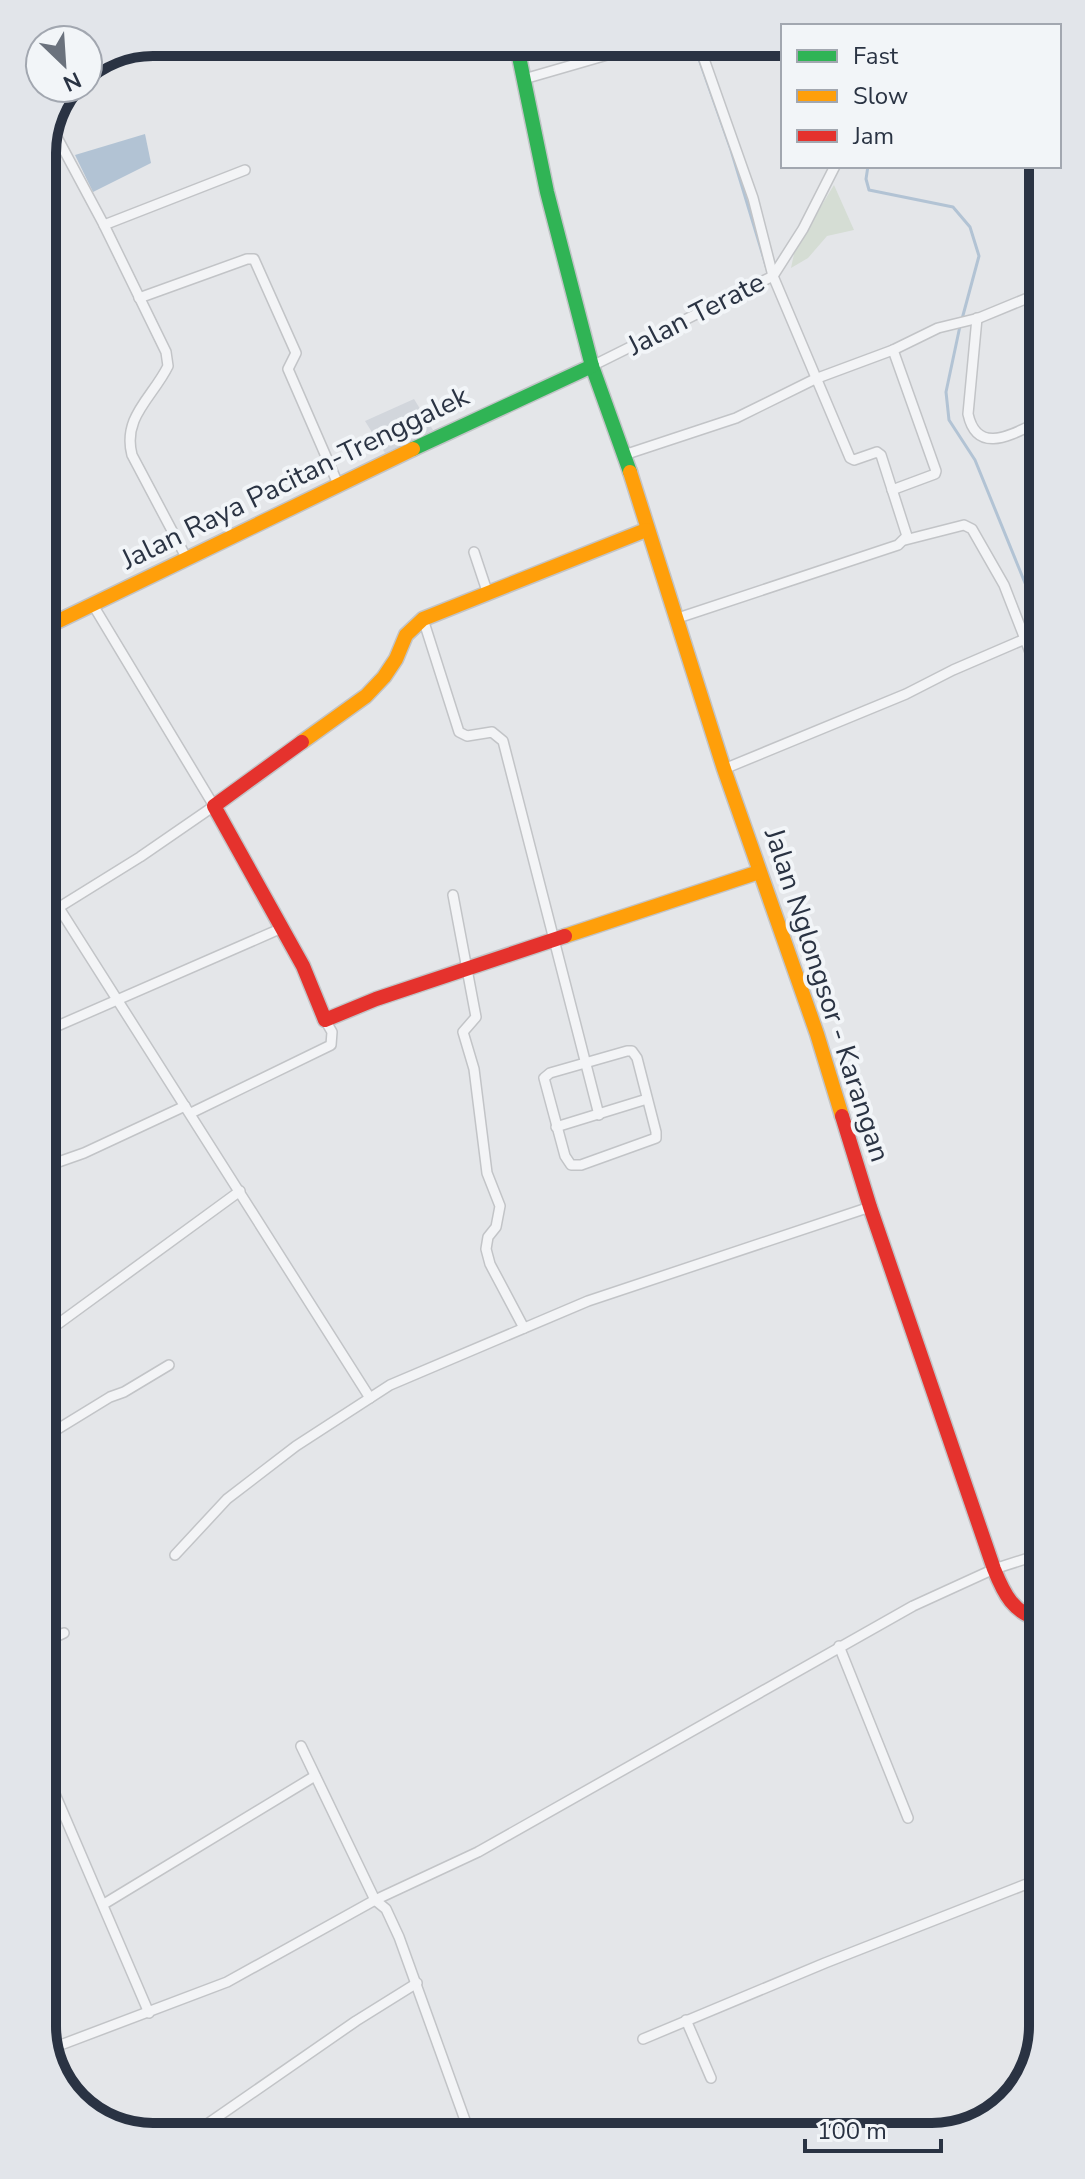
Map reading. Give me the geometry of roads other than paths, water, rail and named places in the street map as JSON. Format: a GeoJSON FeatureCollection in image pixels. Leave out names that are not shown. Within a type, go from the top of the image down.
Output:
{"type":"FeatureCollection","features":[{"type":"Feature","properties":{"kind":"main road"},"geometry":{"type":"LineString","coordinates":[[519,56],[524,79]]}},
{"type":"Feature","properties":{"kind":"main road","name":"Jalan Nglongsor - Karangan"},"geometry":{"type":"LineString","coordinates":[[524,79],[547,192],[592,366],[624,455],[724,769],[817,1034],[870,1207],[994,1569],[1007,1600],[1017,1612],[1029,1618]]}},
{"type":"Feature","properties":{"kind":"main road","name":"Jalan Raya Pacitan-Trenggalek"},"geometry":{"type":"LineString","coordinates":[[56,622],[338,484],[592,366]]}},
{"type":"Feature","properties":{"kind":"main road"},"geometry":{"type":"LineString","coordinates":[[646,530],[423,619],[406,635],[396,659],[366,696],[214,806],[303,966],[325,1020],[376,999],[759,872]]}},
{"type":"Feature","properties":{"kind":"street"},"geometry":{"type":"LineString","coordinates":[[524,79],[604,56]]}},
{"type":"Feature","properties":{"kind":"street"},"geometry":{"type":"LineString","coordinates":[[703,56],[753,198],[773,276],[815,379],[850,458],[854,460],[879,453],[906,532],[905,540]]}},
{"type":"Feature","properties":{"kind":"street"},"geometry":{"type":"LineString","coordinates":[[57,138],[166,352],[168,366],[140,406],[129,432],[129,444],[187,559]]}},
{"type":"Feature","properties":{"kind":"street","name":"Jalan Terate"},"geometry":{"type":"LineString","coordinates":[[592,366],[773,276],[803,229],[834,168]]}},
{"type":"Feature","properties":{"kind":"street"},"geometry":{"type":"LineString","coordinates":[[104,225],[245,170]]}},
{"type":"Feature","properties":{"kind":"street"},"geometry":{"type":"LineString","coordinates":[[139,298],[254,259],[296,353],[288,369],[338,484]]}},
{"type":"Feature","properties":{"kind":"street"},"geometry":{"type":"LineString","coordinates":[[624,455],[736,418],[815,379],[893,350],[941,327],[975,319],[1029,297]]}},
{"type":"Feature","properties":{"kind":"street"},"geometry":{"type":"LineString","coordinates":[[975,319],[968,414],[970,426],[984,438],[996,439],[1029,426]]}},
{"type":"Feature","properties":{"kind":"street"},"geometry":{"type":"LineString","coordinates":[[892,490],[936,471],[893,350]]}},
{"type":"Feature","properties":{"kind":"street"},"geometry":{"type":"LineString","coordinates":[[675,619],[898,545],[905,540],[964,525],[972,529],[1004,585],[1029,650]]}},
{"type":"Feature","properties":{"kind":"street"},"geometry":{"type":"LineString","coordinates":[[474,552],[487,591]]}},
{"type":"Feature","properties":{"kind":"street"},"geometry":{"type":"LineString","coordinates":[[56,910],[214,806],[93,605]]}},
{"type":"Feature","properties":{"kind":"street"},"geometry":{"type":"LineString","coordinates":[[423,619],[459,732],[467,736],[492,732],[503,741],[599,1115]]}},
{"type":"Feature","properties":{"kind":"street"},"geometry":{"type":"LineString","coordinates":[[724,769],[906,694],[1025,639]]}},
{"type":"Feature","properties":{"kind":"street"},"geometry":{"type":"LineString","coordinates":[[453,895],[476,1017],[463,1032],[474,1069],[487,1173],[500,1206],[496,1227],[488,1237],[486,1249],[490,1264],[524,1328]]}},
{"type":"Feature","properties":{"kind":"street"},"geometry":{"type":"LineString","coordinates":[[59,908],[370,1398]]}},
{"type":"Feature","properties":{"kind":"street"},"geometry":{"type":"LineString","coordinates":[[56,1026],[282,928]]}},
{"type":"Feature","properties":{"kind":"street"},"geometry":{"type":"LineString","coordinates":[[56,1163],[188,1110],[331,1045],[332,1032],[325,1020]]}},
{"type":"Feature","properties":{"kind":"street"},"geometry":{"type":"LineString","coordinates":[[632,1051],[637,1058],[647,1099],[656,1138],[581,1165],[571,1165],[556,1127],[544,1078],[550,1073],[585,1062],[632,1051]]}},
{"type":"Feature","properties":{"kind":"street"},"geometry":{"type":"LineString","coordinates":[[556,1127],[647,1099]]}},
{"type":"Feature","properties":{"kind":"street"},"geometry":{"type":"LineString","coordinates":[[56,1325],[240,1191]]}},
{"type":"Feature","properties":{"kind":"street"},"geometry":{"type":"LineString","coordinates":[[175,1555],[227,1499],[296,1446],[390,1385],[588,1301],[870,1207]]}},
{"type":"Feature","properties":{"kind":"street"},"geometry":{"type":"LineString","coordinates":[[56,1430],[169,1365]]}},
{"type":"Feature","properties":{"kind":"street"},"geometry":{"type":"LineString","coordinates":[[58,2046],[227,1982],[375,1900],[491,1845],[913,1606],[994,1569],[1029,1558]]}},
{"type":"Feature","properties":{"kind":"street"},"geometry":{"type":"LineString","coordinates":[[56,1637],[64,1633]]}},
{"type":"Feature","properties":{"kind":"street"},"geometry":{"type":"LineString","coordinates":[[839,1646],[908,1818]]}},
{"type":"Feature","properties":{"kind":"street"},"geometry":{"type":"LineString","coordinates":[[301,1746],[375,1900],[386,1909],[417,1983],[466,2123]]}},
{"type":"Feature","properties":{"kind":"street"},"geometry":{"type":"LineString","coordinates":[[104,1904],[315,1776]]}},
{"type":"Feature","properties":{"kind":"street"},"geometry":{"type":"LineString","coordinates":[[56,1796],[149,2013]]}},
{"type":"Feature","properties":{"kind":"street"},"geometry":{"type":"LineString","coordinates":[[643,2039],[1029,1883]]}},
{"type":"Feature","properties":{"kind":"street"},"geometry":{"type":"LineString","coordinates":[[209,2123],[356,2021],[417,1983]]}},
{"type":"Feature","properties":{"kind":"street"},"geometry":{"type":"LineString","coordinates":[[686,2020],[711,2078]]}},
{"type":"Feature","properties":{"kind":"water"},"geometry":{"type":"Polygon","coordinates":[[[145,134],[151,163],[93,192],[75,155],[145,134]]]}},
{"type":"Feature","properties":{"kind":"waterway"},"geometry":{"type":"LineString","coordinates":[[698,56],[731,150],[767,269]]}},
{"type":"Feature","properties":{"kind":"waterway"},"geometry":{"type":"LineString","coordinates":[[868,168],[869,190],[953,207],[970,227],[979,256],[962,319]]}},
{"type":"Feature","properties":{"kind":"waterway"},"geometry":{"type":"LineString","coordinates":[[960,326],[946,392],[949,420],[975,460],[1029,589]]}}]}
